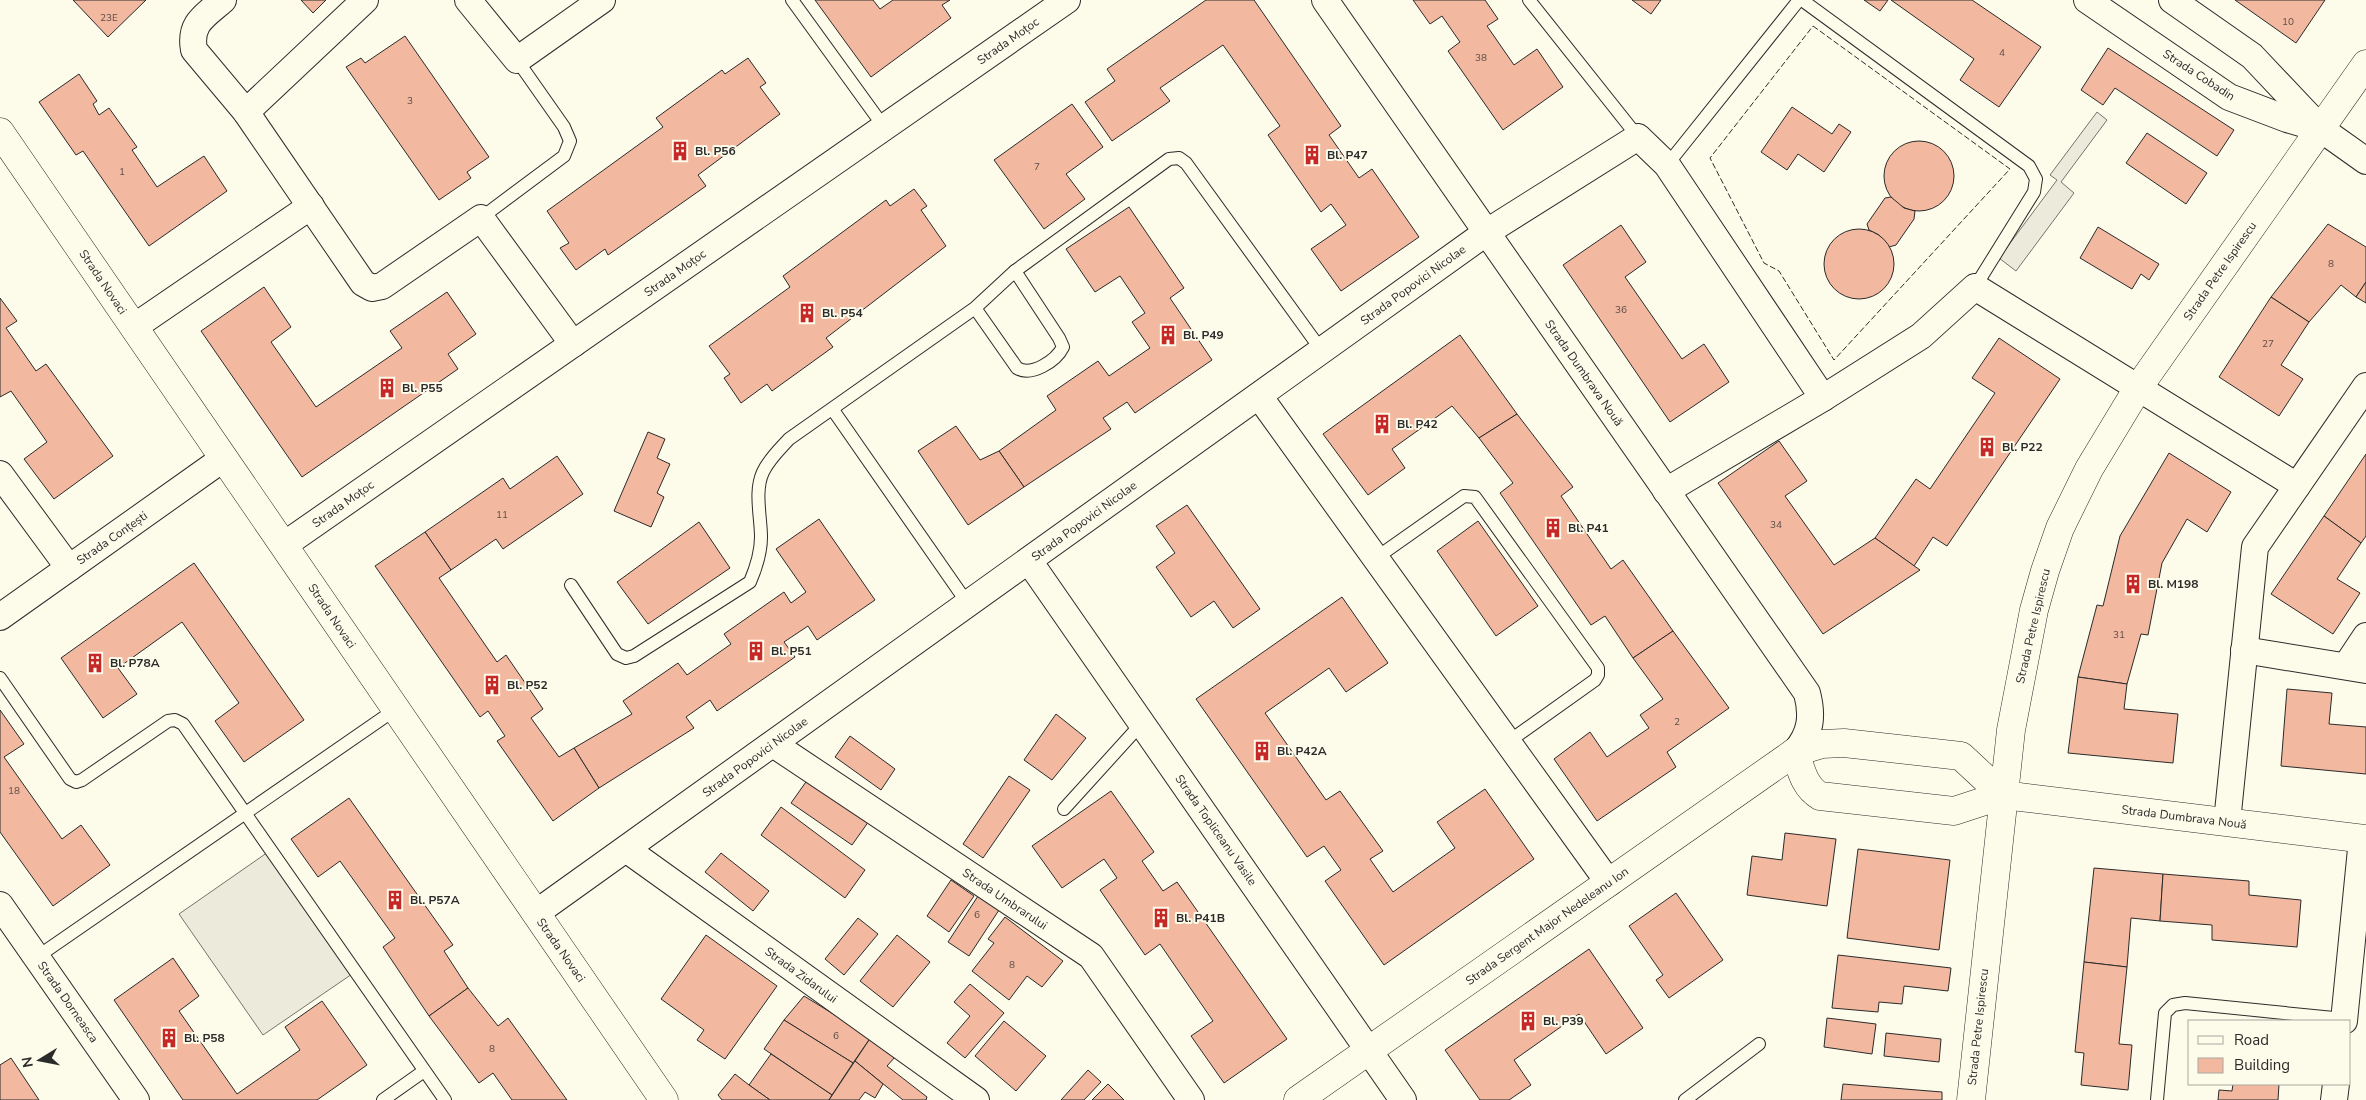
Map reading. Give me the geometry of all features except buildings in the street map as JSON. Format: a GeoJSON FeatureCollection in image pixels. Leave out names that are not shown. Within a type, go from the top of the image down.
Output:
{"type":"FeatureCollection","features":[{"type":"Feature","properties":{"kind":"street"},"geometry":{"type":"LineString","coordinates":[[222,0],[195,25],[192,38],[194,50],[246,112],[364,283],[372,288],[382,286],[481,218],[573,344]]}},
{"type":"Feature","properties":{"kind":"street"},"geometry":{"type":"LineString","coordinates":[[246,112],[365,0]]}},
{"type":"Feature","properties":{"kind":"street"},"geometry":{"type":"LineString","coordinates":[[468,0],[517,60],[602,0]]}},
{"type":"Feature","properties":{"kind":"street","name":"Strada Moțoc"},"geometry":{"type":"LineString","coordinates":[[284,545],[1067,0]]}},
{"type":"Feature","properties":{"kind":"street","name":"Strada Dumbrava Nouă"},"geometry":{"type":"LineString","coordinates":[[1325,0],[1807,693],[1810,706],[1810,725],[1805,741],[1795,752],[1811,791],[1820,796],[1954,811],[2003,795],[2364,839]]}},
{"type":"Feature","properties":{"kind":"street","name":"Strada Cobadin"},"geometry":{"type":"LineString","coordinates":[[2087,0],[2229,97],[2287,119],[2320,128]]}},
{"type":"Feature","properties":{"kind":"street","name":"Strada Cobadin"},"geometry":{"type":"LineString","coordinates":[[2172,0],[2252,56],[2320,128],[2366,161]]}},
{"type":"Feature","properties":{"kind":"street","name":"Strada Petre Ispirescu"},"geometry":{"type":"LineString","coordinates":[[1971,1100],[2011,730],[2034,610],[2060,528],[2089,469],[2138,388],[2366,64]]}},
{"type":"Feature","properties":{"kind":"street","name":"Strada Novaci"},"geometry":{"type":"LineString","coordinates":[[0,132],[664,1100]]}},
{"type":"Feature","properties":{"kind":"street"},"geometry":{"type":"LineString","coordinates":[[1638,137],[1667,165],[1823,398]]}},
{"type":"Feature","properties":{"kind":"street","name":"Strada Popovici Nicolae"},"geometry":{"type":"LineString","coordinates":[[536,914],[1487,232],[1638,137]]}},
{"type":"Feature","properties":{"kind":"street"},"geometry":{"type":"LineString","coordinates":[[134,327],[311,206]]}},
{"type":"Feature","properties":{"kind":"street"},"geometry":{"type":"LineString","coordinates":[[1666,491],[1823,398],[1921,336],[1975,287],[2297,486]]}},
{"type":"Feature","properties":{"kind":"street"},"geometry":{"type":"LineString","coordinates":[[2227,822],[2255,546],[2366,386]]}},
{"type":"Feature","properties":{"kind":"street"},"geometry":{"type":"LineString","coordinates":[[1260,396],[1609,883]]}},
{"type":"Feature","properties":{"kind":"street","name":"Strada Conțești"},"geometry":{"type":"LineString","coordinates":[[0,617],[224,458]]}},
{"type":"Feature","properties":{"kind":"street"},"geometry":{"type":"LineString","coordinates":[[0,474],[69,568]]}},
{"type":"Feature","properties":{"kind":"street","name":"Strada Topliceanu Vasile"},"geometry":{"type":"LineString","coordinates":[[1029,561],[1403,1100]]}},
{"type":"Feature","properties":{"kind":"street"},"geometry":{"type":"LineString","coordinates":[[2244,650],[2356,668],[2366,636]]}},
{"type":"Feature","properties":{"kind":"street"},"geometry":{"type":"LineString","coordinates":[[1795,752],[1822,744],[1844,743],[1961,756],[2003,795]]}},
{"type":"Feature","properties":{"kind":"street","name":"Strada Umbrarului"},"geometry":{"type":"LineString","coordinates":[[773,744],[1091,956],[1191,1100]]}},
{"type":"Feature","properties":{"kind":"street","name":"Strada Sergent Major Nedeleanu Ion"},"geometry":{"type":"LineString","coordinates":[[1298,1100],[1795,752]]}},
{"type":"Feature","properties":{"kind":"street"},"geometry":{"type":"LineString","coordinates":[[2344,1020],[2364,839]]}},
{"type":"Feature","properties":{"kind":"street","name":"Strada Zidarului"},"geometry":{"type":"LineString","coordinates":[[626,849],[963,1096]]}},
{"type":"Feature","properties":{"kind":"street","name":"Strada Dorneasca"},"geometry":{"type":"LineString","coordinates":[[0,904],[136,1100]]}},
{"type":"Feature","properties":{"kind":"street"},"geometry":{"type":"LineString","coordinates":[[2334,1100],[2336,1085]]}},
{"type":"Feature","properties":{"kind":"lane"},"geometry":{"type":"LineString","coordinates":[[792,0],[884,127]]}},
{"type":"Feature","properties":{"kind":"lane"},"geometry":{"type":"LineString","coordinates":[[1529,0],[1638,137]]}},
{"type":"Feature","properties":{"kind":"lane"},"geometry":{"type":"LineString","coordinates":[[1667,165],[1801,0],[2029,166],[2036,180],[2034,192],[1975,287]]}},
{"type":"Feature","properties":{"kind":"lane"},"geometry":{"type":"LineString","coordinates":[[481,218],[564,156],[570,141],[564,127],[517,60]]}},
{"type":"Feature","properties":{"kind":"lane"},"geometry":{"type":"LineString","coordinates":[[571,585],[617,654],[626,658],[634,656],[750,582],[757,566],[761,540],[759,491],[762,474],[771,458],[789,439],[833,410],[975,308],[1015,271],[1168,159],[1179,158],[1186,163],[1322,351]]}},
{"type":"Feature","properties":{"kind":"lane"},"geometry":{"type":"LineString","coordinates":[[975,308],[1017,368],[1023,372],[1031,372],[1059,354],[1063,347],[1059,338],[1015,271]]}},
{"type":"Feature","properties":{"kind":"lane"},"geometry":{"type":"LineString","coordinates":[[833,410],[968,604]]}},
{"type":"Feature","properties":{"kind":"lane"},"geometry":{"type":"LineString","coordinates":[[1376,558],[1464,496],[1475,497],[1598,668],[1595,680],[1508,742]]}},
{"type":"Feature","properties":{"kind":"lane"},"geometry":{"type":"LineString","coordinates":[[0,678],[70,779],[76,782],[82,780],[168,721],[175,720],[183,724],[444,1100]]}},
{"type":"Feature","properties":{"kind":"lane"},"geometry":{"type":"LineString","coordinates":[[37,957],[396,709]]}},
{"type":"Feature","properties":{"kind":"lane"},"geometry":{"type":"LineString","coordinates":[[1064,808],[1142,723]]}},
{"type":"Feature","properties":{"kind":"lane"},"geometry":{"type":"LineString","coordinates":[[2157,1100],[2165,1013],[2173,1005],[2185,1003],[2344,1020]]}},
{"type":"Feature","properties":{"kind":"lane"},"geometry":{"type":"LineString","coordinates":[[1685,1100],[1698,1095],[1759,1044]]}},
{"type":"Feature","properties":{"kind":"lane"},"geometry":{"type":"LineString","coordinates":[[383,1100],[424,1071]]}},
{"type":"Feature","properties":{"kind":"shaded area"},"geometry":{"type":"Polygon","coordinates":[[[2097,112],[2107,120],[2061,182],[2074,193],[2016,271],[1999,258],[2057,180],[2050,175],[2097,112]]]}},
{"type":"Feature","properties":{"kind":"shaded area"},"geometry":{"type":"Polygon","coordinates":[[[271,850],[355,972],[263,1035],[179,914],[271,850]]]}},
{"type":"Feature","properties":{"kind":"fence"},"geometry":{"type":"LineString","coordinates":[[1813,26],[2010,169],[1834,360],[1779,271],[1764,263],[1710,158],[1813,26]]}},
{"type":"Feature","properties":{"kind":"place","name":"Bl. P56"},"geometry":{"type":"Point","coordinates":[680,151]}},
{"type":"Feature","properties":{"kind":"place","name":"Bl. P47"},"geometry":{"type":"Point","coordinates":[1312,155]}},
{"type":"Feature","properties":{"kind":"place","name":"Bl. P54"},"geometry":{"type":"Point","coordinates":[807,313]}},
{"type":"Feature","properties":{"kind":"place","name":"Bl. P49"},"geometry":{"type":"Point","coordinates":[1168,335]}},
{"type":"Feature","properties":{"kind":"place","name":"Bl. P55"},"geometry":{"type":"Point","coordinates":[387,388]}},
{"type":"Feature","properties":{"kind":"place","name":"Bl. P42"},"geometry":{"type":"Point","coordinates":[1382,424]}},
{"type":"Feature","properties":{"kind":"place","name":"Bl. P22"},"geometry":{"type":"Point","coordinates":[1987,447]}},
{"type":"Feature","properties":{"kind":"place","name":"Bl. P41"},"geometry":{"type":"Point","coordinates":[1553,528]}},
{"type":"Feature","properties":{"kind":"place","name":"Bl. M198"},"geometry":{"type":"Point","coordinates":[2133,584]}},
{"type":"Feature","properties":{"kind":"place","name":"Bl. P51"},"geometry":{"type":"Point","coordinates":[756,651]}},
{"type":"Feature","properties":{"kind":"place","name":"Bl. P78A"},"geometry":{"type":"Point","coordinates":[95,663]}},
{"type":"Feature","properties":{"kind":"place","name":"Bl. P52"},"geometry":{"type":"Point","coordinates":[492,685]}},
{"type":"Feature","properties":{"kind":"place","name":"Bl. P42A"},"geometry":{"type":"Point","coordinates":[1262,751]}},
{"type":"Feature","properties":{"kind":"place","name":"Bl. P57A"},"geometry":{"type":"Point","coordinates":[395,900]}},
{"type":"Feature","properties":{"kind":"place","name":"Bl. P41B"},"geometry":{"type":"Point","coordinates":[1161,918]}},
{"type":"Feature","properties":{"kind":"place","name":"Bl. P39"},"geometry":{"type":"Point","coordinates":[1528,1021]}},
{"type":"Feature","properties":{"kind":"place","name":"Bl. P58"},"geometry":{"type":"Point","coordinates":[169,1038]}}]}
